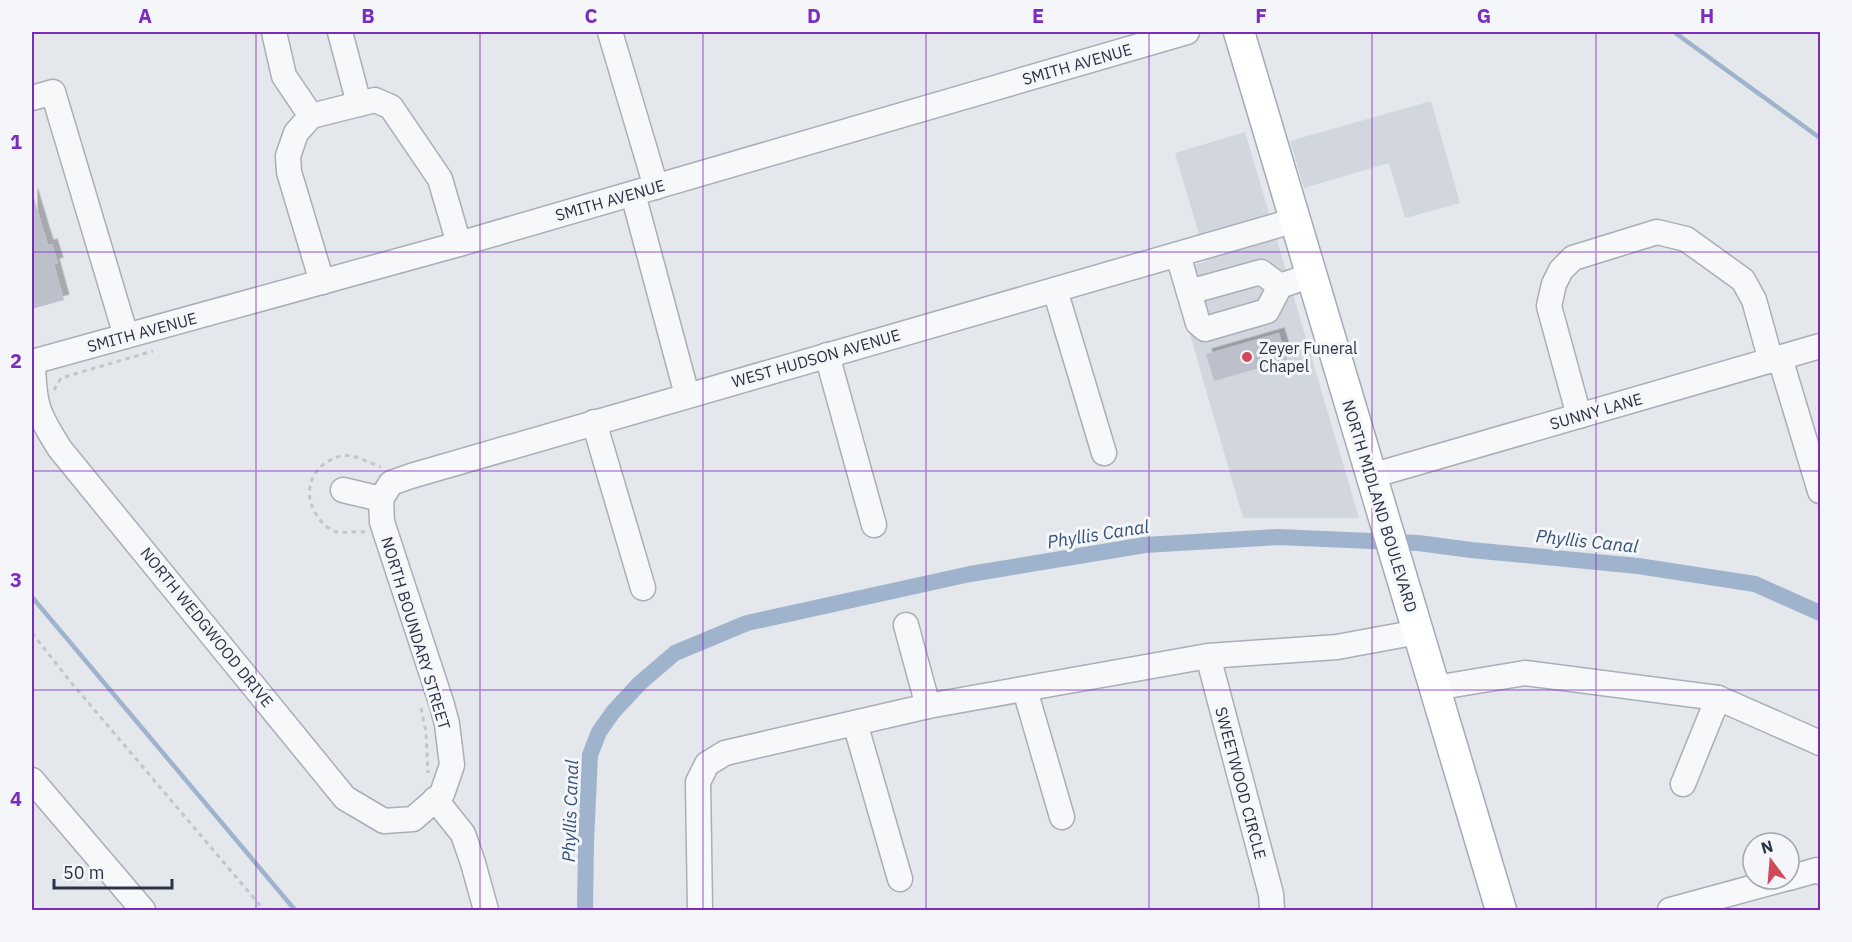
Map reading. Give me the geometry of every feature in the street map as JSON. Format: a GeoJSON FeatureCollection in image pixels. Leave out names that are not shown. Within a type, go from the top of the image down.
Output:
{"type":"FeatureCollection","features":[{"type":"Feature","properties":{"kind":"main road","name":"NORTH MIDLAND BOULEVARD"},"geometry":{"type":"LineString","coordinates":[[1239,32],[1501,910]]}},
{"type":"Feature","properties":{"kind":"street"},"geometry":{"type":"LineString","coordinates":[[274,32],[284,76],[311,116]]}},
{"type":"Feature","properties":{"kind":"street"},"geometry":{"type":"LineString","coordinates":[[340,32],[359,104]]}},
{"type":"Feature","properties":{"kind":"street"},"geometry":{"type":"LineString","coordinates":[[610,32],[656,187]]}},
{"type":"Feature","properties":{"kind":"street","name":"SMITH AVENUE"},"geometry":{"type":"LineString","coordinates":[[32,362],[459,244],[1187,32]]}},
{"type":"Feature","properties":{"kind":"street"},"geometry":{"type":"LineString","coordinates":[[32,98],[53,92],[126,336]]}},
{"type":"Feature","properties":{"kind":"street"},"geometry":{"type":"LineString","coordinates":[[322,282],[289,172],[288,156],[296,133],[311,116],[375,100],[391,107],[440,179],[459,244]]}},
{"type":"Feature","properties":{"kind":"street"},"geometry":{"type":"LineString","coordinates":[[633,194],[687,395]]}},
{"type":"Feature","properties":{"kind":"street","name":"WEST HUDSON AVENUE"},"geometry":{"type":"LineString","coordinates":[[381,499],[392,483],[594,422],[1296,220]]}},
{"type":"Feature","properties":{"kind":"street"},"geometry":{"type":"LineString","coordinates":[[1579,416],[1549,306],[1554,284],[1561,270],[1573,258],[1657,232],[1686,239],[1743,280],[1754,300],[1821,491]]}},
{"type":"Feature","properties":{"kind":"street"},"geometry":{"type":"LineString","coordinates":[[1178,255],[1198,323],[1205,329],[1267,311],[1280,286],[1312,275]]}},
{"type":"Feature","properties":{"kind":"street"},"geometry":{"type":"LineString","coordinates":[[1189,292],[1262,272],[1280,286]]}},
{"type":"Feature","properties":{"kind":"street"},"geometry":{"type":"LineString","coordinates":[[1055,290],[1104,453]]}},
{"type":"Feature","properties":{"kind":"street","name":"SUNNY LANE"},"geometry":{"type":"LineString","coordinates":[[1371,476],[1821,346]]}},
{"type":"Feature","properties":{"kind":"street"},"geometry":{"type":"LineString","coordinates":[[827,355],[874,525]]}},
{"type":"Feature","properties":{"kind":"street","name":"NORTH WEDGWOOD DRIVE"},"geometry":{"type":"LineString","coordinates":[[32,362],[34,394],[41,418],[60,449],[345,798],[384,821],[400,822],[413,819],[435,799]]}},
{"type":"Feature","properties":{"kind":"street"},"geometry":{"type":"LineString","coordinates":[[594,422],[643,588]]}},
{"type":"Feature","properties":{"kind":"street"},"geometry":{"type":"LineString","coordinates":[[343,490],[381,499]]}},
{"type":"Feature","properties":{"kind":"street","name":"NORTH BOUNDARY STREET"},"geometry":{"type":"LineString","coordinates":[[381,499],[382,522],[447,724],[452,765],[442,794],[435,799]]}},
{"type":"Feature","properties":{"kind":"street"},"geometry":{"type":"LineString","coordinates":[[906,625],[928,706]]}},
{"type":"Feature","properties":{"kind":"street"},"geometry":{"type":"LineString","coordinates":[[700,910],[698,782],[707,764],[725,753],[928,706],[1208,656],[1337,647],[1418,632]]}},
{"type":"Feature","properties":{"kind":"street","name":"SWEETWOOD CIRCLE"},"geometry":{"type":"LineString","coordinates":[[1208,656],[1271,894],[1272,910]]}},
{"type":"Feature","properties":{"kind":"street"},"geometry":{"type":"LineString","coordinates":[[1435,688],[1525,673],[1718,698],[1821,743]]}},
{"type":"Feature","properties":{"kind":"street"},"geometry":{"type":"LineString","coordinates":[[1025,690],[1062,817]]}},
{"type":"Feature","properties":{"kind":"street"},"geometry":{"type":"LineString","coordinates":[[1683,784],[1718,698]]}},
{"type":"Feature","properties":{"kind":"street"},"geometry":{"type":"LineString","coordinates":[[855,723],[900,879]]}},
{"type":"Feature","properties":{"kind":"street"},"geometry":{"type":"LineString","coordinates":[[32,780],[143,910]]}},
{"type":"Feature","properties":{"kind":"street"},"geometry":{"type":"LineString","coordinates":[[435,799],[463,834],[486,910]]}},
{"type":"Feature","properties":{"kind":"street"},"geometry":{"type":"LineString","coordinates":[[1801,875],[1817,870],[1821,872]]}},
{"type":"Feature","properties":{"kind":"street"},"geometry":{"type":"LineString","coordinates":[[1670,910],[1741,891]]}},
{"type":"Feature","properties":{"kind":"path"},"geometry":{"type":"LineString","coordinates":[[52,394],[61,378],[163,348]]}},
{"type":"Feature","properties":{"kind":"path"},"geometry":{"type":"LineString","coordinates":[[371,539],[364,531],[337,532],[322,524],[312,507],[308,492],[313,476],[323,465],[341,456],[356,456],[370,464],[386,466]]}},
{"type":"Feature","properties":{"kind":"path"},"geometry":{"type":"LineString","coordinates":[[32,633],[264,910]]}},
{"type":"Feature","properties":{"kind":"path"},"geometry":{"type":"LineString","coordinates":[[419,701],[426,732],[428,774]]}},
{"type":"Feature","properties":{"kind":"shaded area"},"geometry":{"type":"Polygon","coordinates":[[[1431,101],[1460,203],[1405,218],[1389,163],[1304,188],[1290,141],[1431,101]]]}},
{"type":"Feature","properties":{"kind":"shaded area"},"geometry":{"type":"Polygon","coordinates":[[[1245,132],[1359,518],[1243,518],[1172,272],[1207,261],[1175,153],[1245,132]]]}},
{"type":"Feature","properties":{"kind":"building"},"geometry":{"type":"Polygon","coordinates":[[[32,192],[48,245],[52,244],[58,263],[54,264],[64,300],[32,309],[32,192]]]}},
{"type":"Feature","properties":{"kind":"building","name":"Zeyer Funeral Chapel"},"geometry":{"type":"Polygon","coordinates":[[[1279,333],[1287,360],[1214,381],[1206,354],[1279,333]]]}},
{"type":"Feature","properties":{"kind":"waterway"},"geometry":{"type":"LineString","coordinates":[[1674,32],[1820,138]]}},
{"type":"Feature","properties":{"kind":"waterway","name":"Phyllis Canal"},"geometry":{"type":"LineString","coordinates":[[585,910],[590,755],[599,732],[613,712],[640,683],[675,653],[747,623],[970,574],[1145,545],[1278,537],[1418,543],[1638,566],[1755,584],[1820,613]]}},
{"type":"Feature","properties":{"kind":"waterway"},"geometry":{"type":"LineString","coordinates":[[32,597],[295,910]]}},
{"type":"Feature","properties":{"kind":"place","name":"Zeyer Funeral Chapel"},"geometry":{"type":"Point","coordinates":[1247,357]}}]}
